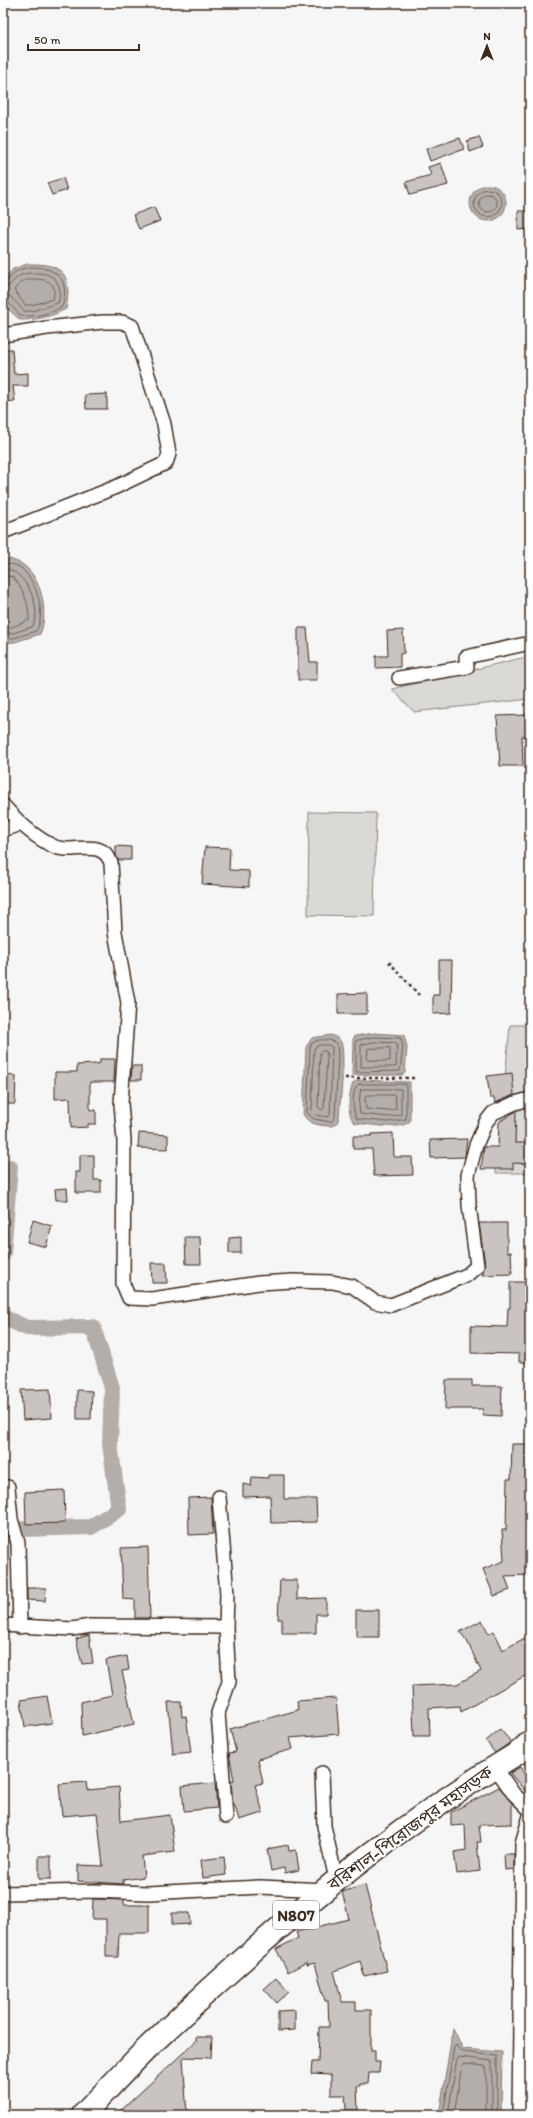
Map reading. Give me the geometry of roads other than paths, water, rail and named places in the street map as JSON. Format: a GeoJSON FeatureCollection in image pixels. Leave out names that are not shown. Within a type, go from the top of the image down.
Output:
{"type":"FeatureCollection","features":[{"type":"Feature","properties":{"kind":"highway","name":"বরিশাল-পিরোজপুর মহাসড়ক"},"geometry":{"type":"LineString","coordinates":[[83,2115],[160,2036],[330,1885],[408,1827],[495,1767],[518,1753],[530,1742]]}},
{"type":"Feature","properties":{"kind":"street"},"geometry":{"type":"LineString","coordinates":[[3,335],[47,328],[103,322],[122,322],[132,326],[164,424],[169,454],[166,463],[158,468],[109,490],[3,532]]}},
{"type":"Feature","properties":{"kind":"street"},"geometry":{"type":"LineString","coordinates":[[398,678],[467,667],[466,657],[530,643]]}},
{"type":"Feature","properties":{"kind":"street"},"geometry":{"type":"LineString","coordinates":[[3,805],[21,824],[53,847],[100,850],[109,857],[111,863],[115,932],[128,1003],[121,1103],[124,1141],[123,1284],[129,1298],[152,1299],[293,1280],[332,1282],[352,1286],[375,1302],[391,1305],[468,1275],[477,1266],[469,1205],[468,1175],[476,1145],[486,1122],[493,1113],[515,1103],[530,1099]]}},
{"type":"Feature","properties":{"kind":"street"},"geometry":{"type":"LineString","coordinates":[[3,830],[21,824]]}},
{"type":"Feature","properties":{"kind":"street"},"geometry":{"type":"LineString","coordinates":[[3,1486],[8,1487],[11,1519],[18,1543],[20,1626]]}},
{"type":"Feature","properties":{"kind":"street"},"geometry":{"type":"LineString","coordinates":[[219,1497],[228,1594],[226,1627],[229,1682],[218,1713],[226,1817]]}},
{"type":"Feature","properties":{"kind":"street"},"geometry":{"type":"LineString","coordinates":[[3,1625],[72,1629],[91,1626],[226,1627]]}},
{"type":"Feature","properties":{"kind":"street"},"geometry":{"type":"LineString","coordinates":[[495,1767],[513,1793],[530,1810]]}},
{"type":"Feature","properties":{"kind":"street"},"geometry":{"type":"LineString","coordinates":[[3,1893],[94,1891],[148,1893],[330,1885],[324,1826],[322,1773]]}},
{"type":"Feature","properties":{"kind":"street"},"geometry":{"type":"LineString","coordinates":[[519,2115],[522,1843],[530,1816]]}},
{"type":"Feature","properties":{"kind":"water"},"geometry":{"type":"Polygon","coordinates":[[[492,185],[501,190],[505,196],[505,210],[501,216],[492,221],[484,221],[475,216],[471,210],[470,199],[475,190],[481,186],[492,185]]]}},
{"type":"Feature","properties":{"kind":"water"},"geometry":{"type":"Polygon","coordinates":[[[27,264],[39,264],[57,268],[62,273],[66,279],[68,287],[66,309],[43,318],[20,320],[6,307],[3,299],[3,280],[13,269],[27,264]]]}},
{"type":"Feature","properties":{"kind":"water"},"geometry":{"type":"Polygon","coordinates":[[[10,559],[22,564],[35,578],[42,596],[44,616],[40,634],[15,642],[3,643],[3,560],[10,559]]]}},
{"type":"Feature","properties":{"kind":"water"},"geometry":{"type":"Polygon","coordinates":[[[374,1033],[404,1035],[407,1047],[405,1073],[402,1075],[352,1075],[353,1039],[355,1036],[374,1033]]]}},
{"type":"Feature","properties":{"kind":"water"},"geometry":{"type":"Polygon","coordinates":[[[331,1035],[341,1042],[343,1058],[339,1118],[337,1123],[332,1126],[312,1123],[305,1118],[303,1114],[306,1047],[312,1038],[331,1035]]]}},
{"type":"Feature","properties":{"kind":"water"},"geometry":{"type":"Polygon","coordinates":[[[358,1080],[410,1082],[410,1121],[399,1126],[355,1123],[350,1115],[349,1104],[353,1083],[358,1080]]]}},
{"type":"Feature","properties":{"kind":"water"},"geometry":{"type":"Polygon","coordinates":[[[453,2028],[463,2049],[502,2052],[501,2115],[439,2115],[453,2028]]]}},
{"type":"Feature","properties":{"kind":"waterway"},"geometry":{"type":"LineString","coordinates":[[3,1254],[10,1167]]}},
{"type":"Feature","properties":{"kind":"waterway"},"geometry":{"type":"LineString","coordinates":[[3,1317],[27,1328],[93,1327],[112,1388],[110,1444],[119,1509],[91,1527],[23,1529],[3,1536]]}}]}
